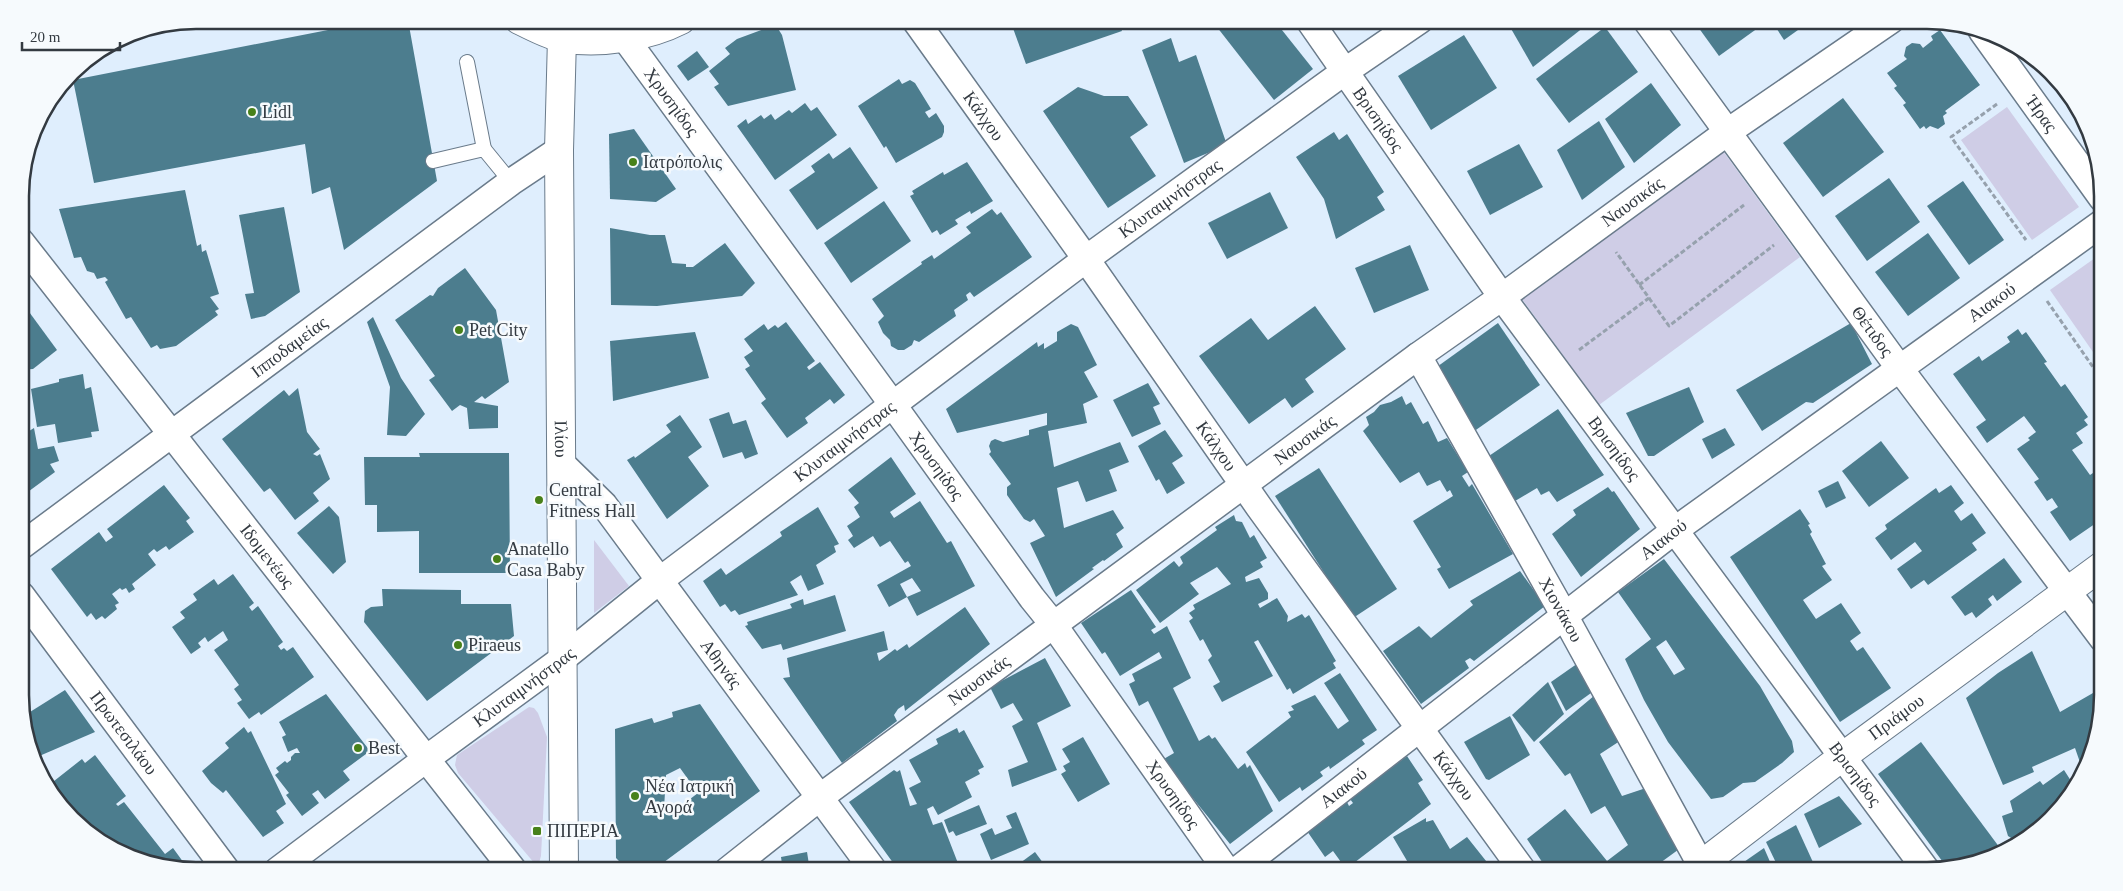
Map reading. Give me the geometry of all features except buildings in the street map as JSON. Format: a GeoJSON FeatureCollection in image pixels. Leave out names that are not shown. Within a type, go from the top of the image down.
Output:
{"type":"FeatureCollection","features":[{"type":"Feature","properties":{"kind":"main road"},"geometry":{"type":"LineString","coordinates":[[540,29],[562,38],[603,40],[625,38],[661,29]]}},
{"type":"Feature","properties":{"kind":"main road","name":"Ιλίου"},"geometry":{"type":"LineString","coordinates":[[562,38],[559,150],[564,862]]}},
{"type":"Feature","properties":{"kind":"main road","name":"Πριάμου"},"geometry":{"type":"LineString","coordinates":[[1705,862],[1842,757],[2094,572]]}},
{"type":"Feature","properties":{"kind":"street","name":"Κάλχου"},"geometry":{"type":"LineString","coordinates":[[921,29],[1418,729],[1516,862]]}},
{"type":"Feature","properties":{"kind":"street","name":"Βρισηίδος"},"geometry":{"type":"LineString","coordinates":[[1315,29],[1502,297],[1920,862]]}},
{"type":"Feature","properties":{"kind":"street","name":"Κλυταιμνήστρας"},"geometry":{"type":"LineString","coordinates":[[289,862],[426,758],[561,660],[660,581],[1086,259],[1344,72],[1407,29]]}},
{"type":"Feature","properties":{"kind":"street","name":"Θέτιδος"},"geometry":{"type":"LineString","coordinates":[[1653,29],[1729,131],[1900,369],[2094,627]]}},
{"type":"Feature","properties":{"kind":"street","name":"Ναυσικάς"},"geometry":{"type":"LineString","coordinates":[[738,862],[819,798],[1418,356],[1729,131],[1878,29]]}},
{"type":"Feature","properties":{"kind":"street","name":"Χρυσηίδος"},"geometry":{"type":"LineString","coordinates":[[625,38],[893,404],[1032,598],[1053,624],[1221,862]]}},
{"type":"Feature","properties":{"kind":"street","name":"Ήρας"},"geometry":{"type":"LineString","coordinates":[[1989,40],[2094,186]]}},
{"type":"Feature","properties":{"kind":"street","name":"Ιπποδαμείας"},"geometry":{"type":"LineString","coordinates":[[29,540],[511,182],[559,150]]}},
{"type":"Feature","properties":{"kind":"street","name":"Αιακού"},"geometry":{"type":"LineString","coordinates":[[1248,862],[1675,530],[2094,229]]}},
{"type":"Feature","properties":{"kind":"street","name":"Ιδομενέως"},"geometry":{"type":"LineString","coordinates":[[29,253],[507,862]]}},
{"type":"Feature","properties":{"kind":"street","name":"Χιονάκου"},"geometry":{"type":"LineString","coordinates":[[1418,356],[1564,615],[1694,862]]}},
{"type":"Feature","properties":{"kind":"street","name":"Αθηνάς"},"geometry":{"type":"LineString","coordinates":[[562,464],[604,505],[867,862]]}},
{"type":"Feature","properties":{"kind":"street","name":"Πρωτεσιλάου"},"geometry":{"type":"LineString","coordinates":[[29,605],[220,862]]}},
{"type":"Feature","properties":{"kind":"lane"},"geometry":{"type":"LineString","coordinates":[[468,62],[484,149],[511,182]]}},
{"type":"Feature","properties":{"kind":"lane"},"geometry":{"type":"LineString","coordinates":[[433,161],[484,149]]}},
{"type":"Feature","properties":{"kind":"path"},"geometry":{"type":"LineString","coordinates":[[2022,86],[1952,137],[2036,270],[2094,367]]}},
{"type":"Feature","properties":{"kind":"path"},"geometry":{"type":"LineString","coordinates":[[1639,285],[1768,187]]}},
{"type":"Feature","properties":{"kind":"path"},"geometry":{"type":"LineString","coordinates":[[1598,227],[1669,326],[1798,227]]}},
{"type":"Feature","properties":{"kind":"path"},"geometry":{"type":"LineString","coordinates":[[1555,369],[1649,298]]}},
{"type":"Feature","properties":{"kind":"shaded area"},"geometry":{"type":"Polygon","coordinates":[[[2007,107],[2079,207],[2032,240],[1961,140],[2007,107]]]}},
{"type":"Feature","properties":{"kind":"shaded area"},"geometry":{"type":"Polygon","coordinates":[[[1723,151],[1800,257],[1599,405],[1522,299],[1723,151]]]}},
{"type":"Feature","properties":{"kind":"shaded area"},"geometry":{"type":"Polygon","coordinates":[[[2094,259],[2094,353],[2050,290],[2094,259]]]}},
{"type":"Feature","properties":{"kind":"shaded area"},"geometry":{"type":"Polygon","coordinates":[[[594,540],[629,586],[594,613],[594,540]]]}},
{"type":"Feature","properties":{"kind":"shaded area"},"geometry":{"type":"Polygon","coordinates":[[[529,707],[534,708],[538,713],[547,737],[539,862],[533,862],[458,773],[455,765],[457,755],[529,707]]]}},
{"type":"Feature","properties":{"kind":"place","name":"Lidl"},"geometry":{"type":"Point","coordinates":[252,112]}},
{"type":"Feature","properties":{"kind":"place","name":"Ιατρόπολις"},"geometry":{"type":"Point","coordinates":[633,162]}},
{"type":"Feature","properties":{"kind":"place","name":"Pet City"},"geometry":{"type":"Point","coordinates":[459,330]}},
{"type":"Feature","properties":{"kind":"place","name":"Central Fitness Hall"},"geometry":{"type":"Point","coordinates":[539,500]}},
{"type":"Feature","properties":{"kind":"place","name":"Anatello Casa Baby"},"geometry":{"type":"Point","coordinates":[497,559]}},
{"type":"Feature","properties":{"kind":"place","name":"Piraeus"},"geometry":{"type":"Point","coordinates":[458,645]}},
{"type":"Feature","properties":{"kind":"place","name":"Best"},"geometry":{"type":"Point","coordinates":[358,748]}},
{"type":"Feature","properties":{"kind":"place","name":"Νέα Ιατρική Αγορά"},"geometry":{"type":"Point","coordinates":[635,796]}},
{"type":"Feature","properties":{"kind":"place","name":"ΠΙΠΕΡΙΑ"},"geometry":{"type":"Point","coordinates":[537,831]}}]}
